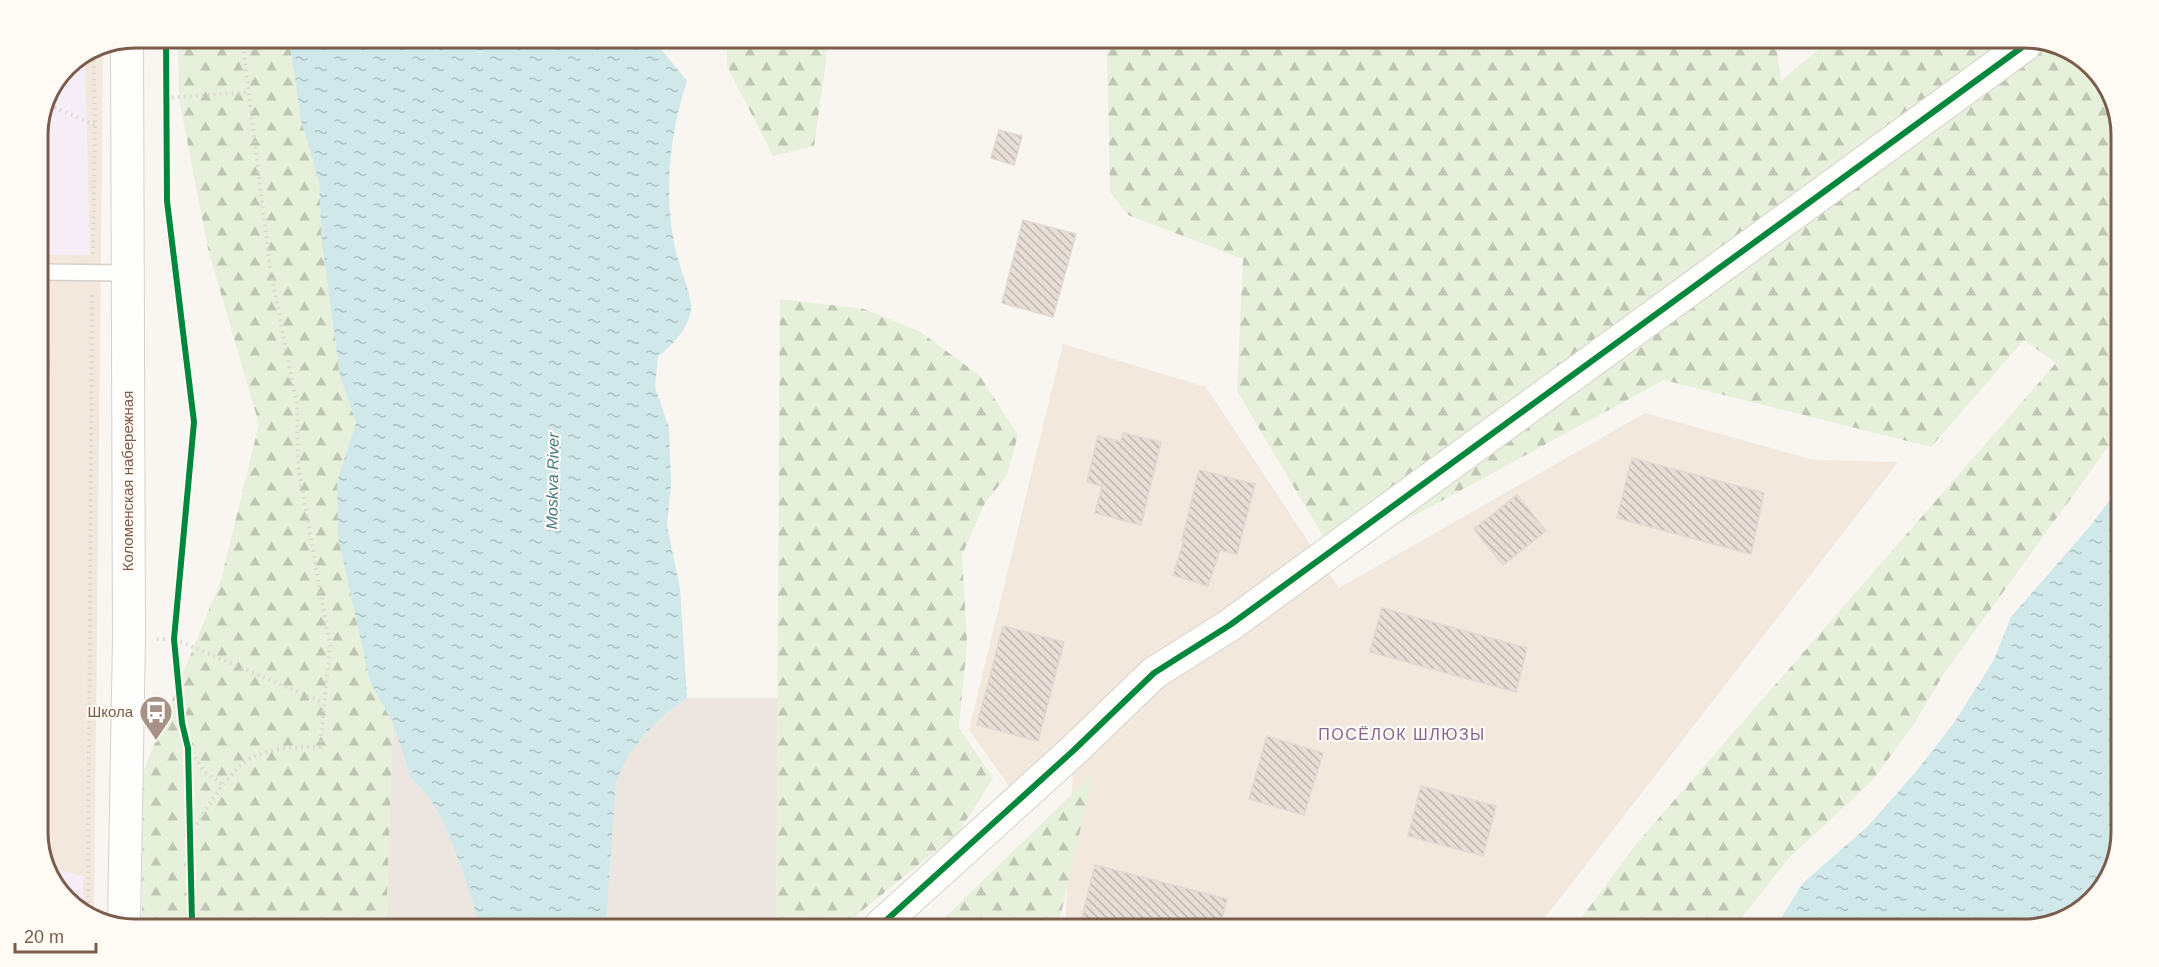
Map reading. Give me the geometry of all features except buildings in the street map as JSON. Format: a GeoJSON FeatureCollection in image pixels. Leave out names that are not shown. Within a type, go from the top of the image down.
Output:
{"type":"FeatureCollection","features":[{"type":"Feature","properties":{"kind":"street"},"geometry":{"type":"LineString","coordinates":[[889,919],[1074,750],[1154,673],[1230,625],[2021,48]]}},
{"type":"Feature","properties":{"kind":"street","name":"Коломенская набережная"},"geometry":{"type":"LineString","coordinates":[[124,918],[129,638],[127,49]]}},
{"type":"Feature","properties":{"kind":"lane"},"geometry":{"type":"LineString","coordinates":[[48,272],[128,273]]}},
{"type":"Feature","properties":{"kind":"path"},"geometry":{"type":"LineString","coordinates":[[190,834],[223,785],[244,762],[270,751],[320,747],[330,646],[298,466],[297,406],[270,267],[243,48]]}},
{"type":"Feature","properties":{"kind":"path"},"geometry":{"type":"LineString","coordinates":[[88,905],[94,59]]}},
{"type":"Feature","properties":{"kind":"path"},"geometry":{"type":"LineString","coordinates":[[166,88],[167,108]]}},
{"type":"Feature","properties":{"kind":"path"},"geometry":{"type":"LineString","coordinates":[[166,98],[249,92]]}},
{"type":"Feature","properties":{"kind":"path"},"geometry":{"type":"LineString","coordinates":[[53,107],[95,126]]}},
{"type":"Feature","properties":{"kind":"path"},"geometry":{"type":"LineString","coordinates":[[175,628],[175,650]]}},
{"type":"Feature","properties":{"kind":"path"},"geometry":{"type":"LineString","coordinates":[[174,639],[324,702]]}},
{"type":"Feature","properties":{"kind":"path"},"geometry":{"type":"LineString","coordinates":[[186,740],[188,758]]}},
{"type":"Feature","properties":{"kind":"path"},"geometry":{"type":"LineString","coordinates":[[188,748],[205,772],[223,785]]}},
{"type":"Feature","properties":{"kind":"path"},"geometry":{"type":"LineString","coordinates":[[190,824],[190,845]]}},
{"type":"Feature","properties":{"kind":"shaded area"},"geometry":{"type":"Polygon","coordinates":[[[103,55],[94,908],[82,901],[66,885],[55,865],[48,838],[48,129],[57,97],[66,82],[78,70],[103,55]]]}},
{"type":"Feature","properties":{"kind":"shaded area"},"geometry":{"type":"Polygon","coordinates":[[[85,65],[90,255],[48,255],[48,129],[51,113],[66,82],[85,65]]]}},
{"type":"Feature","properties":{"kind":"shaded area"},"geometry":{"type":"Polygon","coordinates":[[[1063,344],[1206,387],[1339,588],[1645,413],[1814,460],[1898,462],[1544,919],[1065,919],[1074,751],[1019,800],[969,730],[1063,344]]]}},
{"type":"Feature","properties":{"kind":"shaded area"},"geometry":{"type":"Polygon","coordinates":[[[687,698],[778,698],[776,919],[606,919],[616,782],[629,754],[646,733],[687,698]]]}},
{"type":"Feature","properties":{"kind":"shaded area"},"geometry":{"type":"Polygon","coordinates":[[[393,723],[411,778],[428,796],[443,821],[462,869],[478,919],[386,919],[393,723]]]}},
{"type":"Feature","properties":{"kind":"shaded area"},"geometry":{"type":"Polygon","coordinates":[[[57,869],[83,876],[83,902],[66,885],[57,869]]]}},
{"type":"Feature","properties":{"kind":"green space"},"geometry":{"type":"Polygon","coordinates":[[[178,48],[290,48],[301,120],[319,182],[322,244],[340,376],[356,422],[337,482],[370,682],[393,723],[386,919],[142,919],[143,772],[221,580],[259,424],[208,249],[179,98],[178,48]]]}},
{"type":"Feature","properties":{"kind":"green space"},"geometry":{"type":"Polygon","coordinates":[[[727,48],[827,48],[814,146],[773,156],[727,66],[727,48]]]}},
{"type":"Feature","properties":{"kind":"green space"},"geometry":{"type":"Polygon","coordinates":[[[1107,48],[1777,48],[1781,81],[1820,48],[2024,48],[2041,50],[2057,55],[2077,66],[2093,82],[2104,102],[2111,129],[2111,443],[1943,675],[1914,724],[1872,781],[1788,859],[1741,919],[1581,919],[1637,843],[2056,363],[2024,340],[1931,447],[1664,380],[1336,558],[1237,391],[1243,259],[1128,215],[1110,192],[1107,48]]]}},
{"type":"Feature","properties":{"kind":"green space"},"geometry":{"type":"Polygon","coordinates":[[[780,299],[864,309],[919,331],[979,375],[1018,435],[1007,475],[985,503],[962,555],[967,642],[959,728],[993,778],[958,833],[854,919],[776,919],[780,299]]]}},
{"type":"Feature","properties":{"kind":"green space"},"geometry":{"type":"Polygon","coordinates":[[[1093,774],[1060,919],[943,919],[1093,774]]]}},
{"type":"Feature","properties":{"kind":"water","name":"Moskva River"},"geometry":{"type":"Polygon","coordinates":[[[290,48],[661,48],[687,81],[672,145],[669,188],[672,231],[691,309],[683,330],[658,357],[655,387],[669,428],[671,484],[667,526],[680,588],[687,698],[646,733],[629,754],[616,782],[606,919],[478,919],[462,869],[443,821],[428,796],[411,778],[393,723],[370,682],[338,537],[337,482],[356,422],[340,376],[322,244],[319,182],[301,120],[290,48]]]}},
{"type":"Feature","properties":{"kind":"water"},"geometry":{"type":"Polygon","coordinates":[[[2111,498],[2111,832],[2104,865],[2089,889],[2062,910],[2041,917],[2024,919],[1780,919],[1803,883],[1867,827],[1915,773],[1953,724],[1994,660],[2011,617],[2091,525],[2111,498]]]}},
{"type":"Feature","properties":{"kind":"cycle path"},"geometry":{"type":"LineString","coordinates":[[166,48],[167,201],[194,422],[174,639],[182,723],[188,748],[192,919]]}},
{"type":"Feature","properties":{"kind":"cycle path"},"geometry":{"type":"LineString","coordinates":[[888,919],[1074,750],[1154,673],[1230,625],[2021,48]]}},
{"type":"Feature","properties":{"kind":"place","name":"Школа"},"geometry":{"type":"Point","coordinates":[156,741]}},
{"type":"Feature","properties":{"kind":"district","name":"ПОСЁЛОК ШЛЮЗЫ"},"geometry":{"type":"Point","coordinates":[1402,734]}}]}
